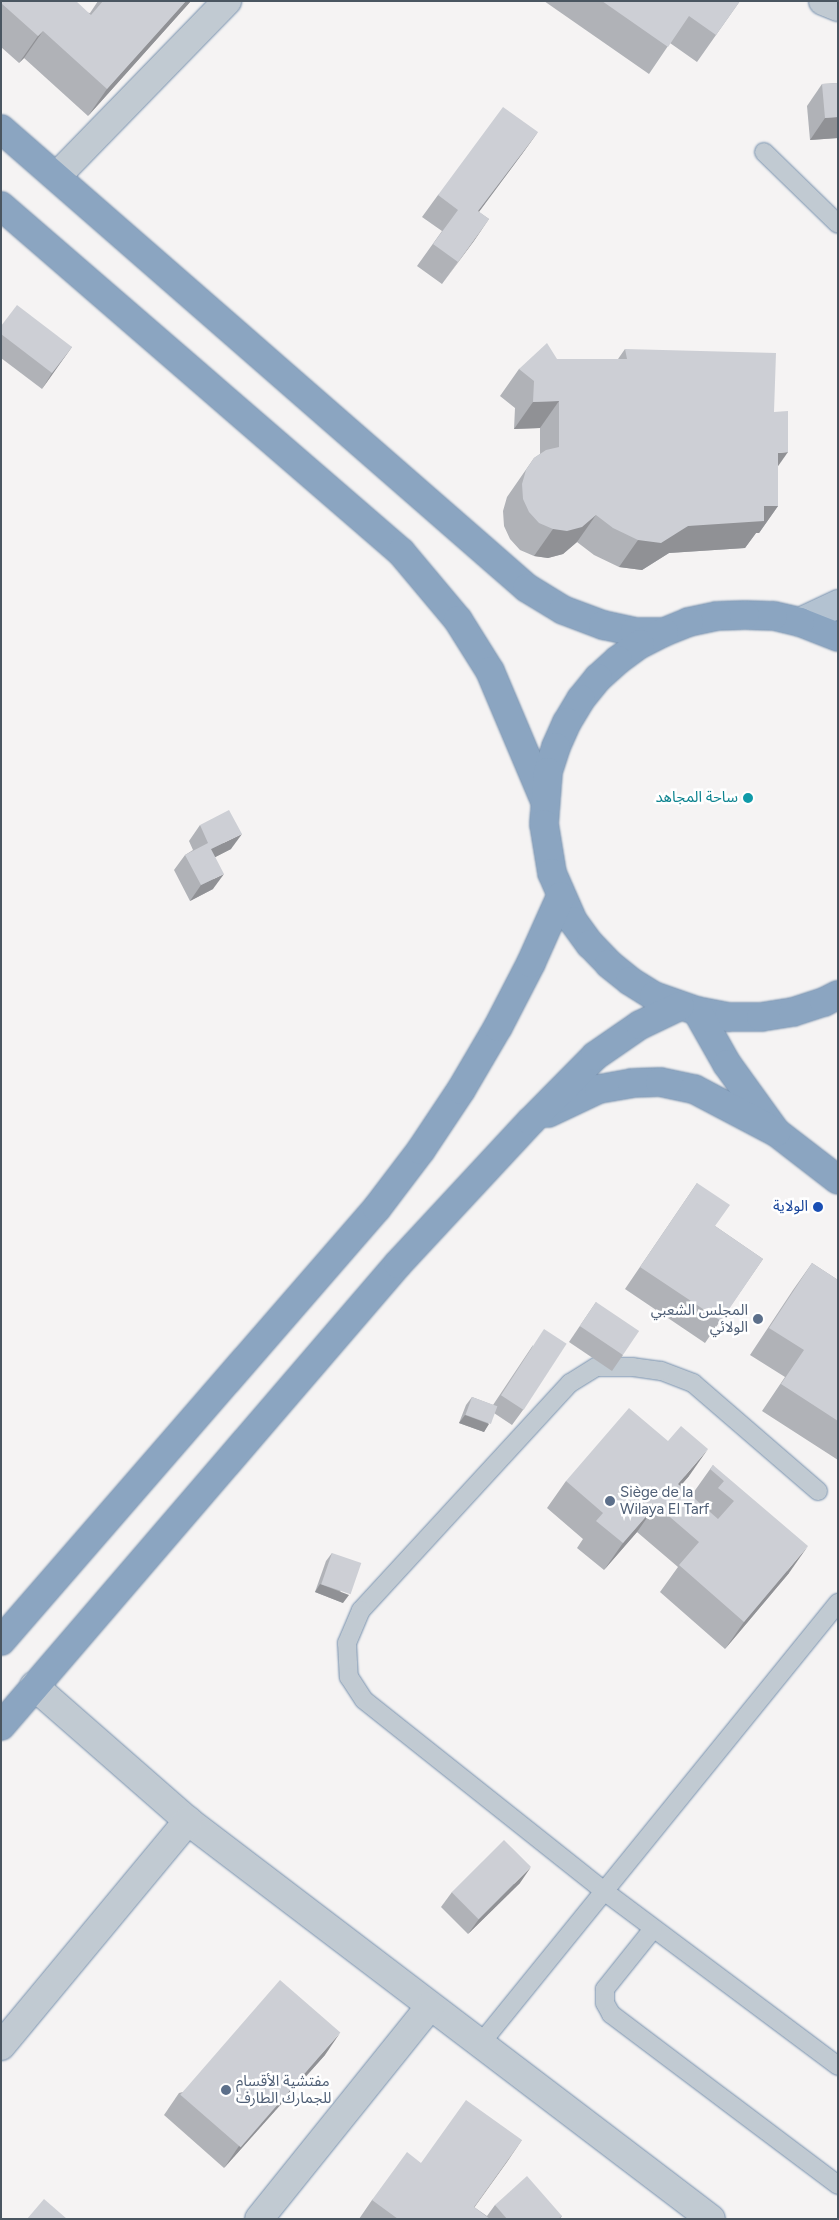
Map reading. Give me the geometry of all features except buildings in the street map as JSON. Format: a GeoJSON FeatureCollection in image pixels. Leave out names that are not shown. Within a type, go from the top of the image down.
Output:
{"type":"FeatureCollection","features":[{"type":"Feature","properties":{"kind":"highway"},"geometry":{"type":"LineString","coordinates":[[1,129],[527,588],[563,610],[603,625],[635,632],[664,632]]}},
{"type":"Feature","properties":{"kind":"highway"},"geometry":{"type":"LineString","coordinates":[[1,206],[401,552],[458,620],[490,671],[544,799]]}},
{"type":"Feature","properties":{"kind":"highway"},"geometry":{"type":"LineString","coordinates":[[838,637],[800,622],[773,616],[717,616],[690,622],[640,644],[598,678],[581,699],[567,722],[556,746],[548,772],[544,799],[546,849],[561,896],[573,921],[590,944],[609,964],[630,981],[654,996],[688,1009],[729,1016],[761,1016],[793,1012],[824,1002],[838,995]]}},
{"type":"Feature","properties":{"kind":"highway"},"geometry":{"type":"LineString","coordinates":[[1,1641],[377,1208],[421,1150],[461,1090],[498,1027],[531,963],[561,896]]}},
{"type":"Feature","properties":{"kind":"highway"},"geometry":{"type":"LineString","coordinates":[[1,1726],[398,1264],[531,1120],[595,1056],[640,1025],[688,1009]]}},
{"type":"Feature","properties":{"kind":"highway"},"geometry":{"type":"LineString","coordinates":[[688,1009],[776,1132]]}},
{"type":"Feature","properties":{"kind":"highway"},"geometry":{"type":"LineString","coordinates":[[531,1120],[599,1089],[632,1083],[660,1082],[694,1090],[776,1132],[838,1180]]}},
{"type":"Feature","properties":{"kind":"main road"},"geometry":{"type":"LineString","coordinates":[[800,622],[838,604]]}},
{"type":"Feature","properties":{"kind":"street"},"geometry":{"type":"LineString","coordinates":[[57,176],[227,1]]}},
{"type":"Feature","properties":{"kind":"street"},"geometry":{"type":"LineString","coordinates":[[823,1],[838,7]]}},
{"type":"Feature","properties":{"kind":"street"},"geometry":{"type":"LineString","coordinates":[[34,1686],[188,1821],[481,2043],[701,2216]]}},
{"type":"Feature","properties":{"kind":"street"},"geometry":{"type":"LineString","coordinates":[[1,2046],[188,1821]]}},
{"type":"Feature","properties":{"kind":"street"},"geometry":{"type":"LineString","coordinates":[[259,2219],[430,2006]]}},
{"type":"Feature","properties":{"kind":"lane"},"geometry":{"type":"LineString","coordinates":[[764,152],[838,224]]}},
{"type":"Feature","properties":{"kind":"lane"},"geometry":{"type":"LineString","coordinates":[[818,1492],[693,1383],[661,1371],[633,1367],[596,1367],[570,1383],[361,1610],[347,1643],[349,1677],[364,1700],[653,1929],[838,2066]]}},
{"type":"Feature","properties":{"kind":"lane"},"geometry":{"type":"LineString","coordinates":[[481,2043],[838,1603]]}},
{"type":"Feature","properties":{"kind":"lane"},"geometry":{"type":"LineString","coordinates":[[653,1929],[605,1989],[605,2003],[611,2014],[838,2185]]}},
{"type":"Feature","properties":{"kind":"place","name":"ساحة المجاهد"},"geometry":{"type":"Point","coordinates":[748,798]}},
{"type":"Feature","properties":{"kind":"place","name":"الولاية"},"geometry":{"type":"Point","coordinates":[818,1207]}},
{"type":"Feature","properties":{"kind":"place","name":"المجلس الشعبي الولائي"},"geometry":{"type":"Point","coordinates":[758,1319]}},
{"type":"Feature","properties":{"kind":"place","name":"Siège de la Wilaya El Tarf"},"geometry":{"type":"Point","coordinates":[610,1501]}},
{"type":"Feature","properties":{"kind":"place","name":"مفتشية الأقسام للجمارك الطارف"},"geometry":{"type":"Point","coordinates":[226,2090]}}]}
